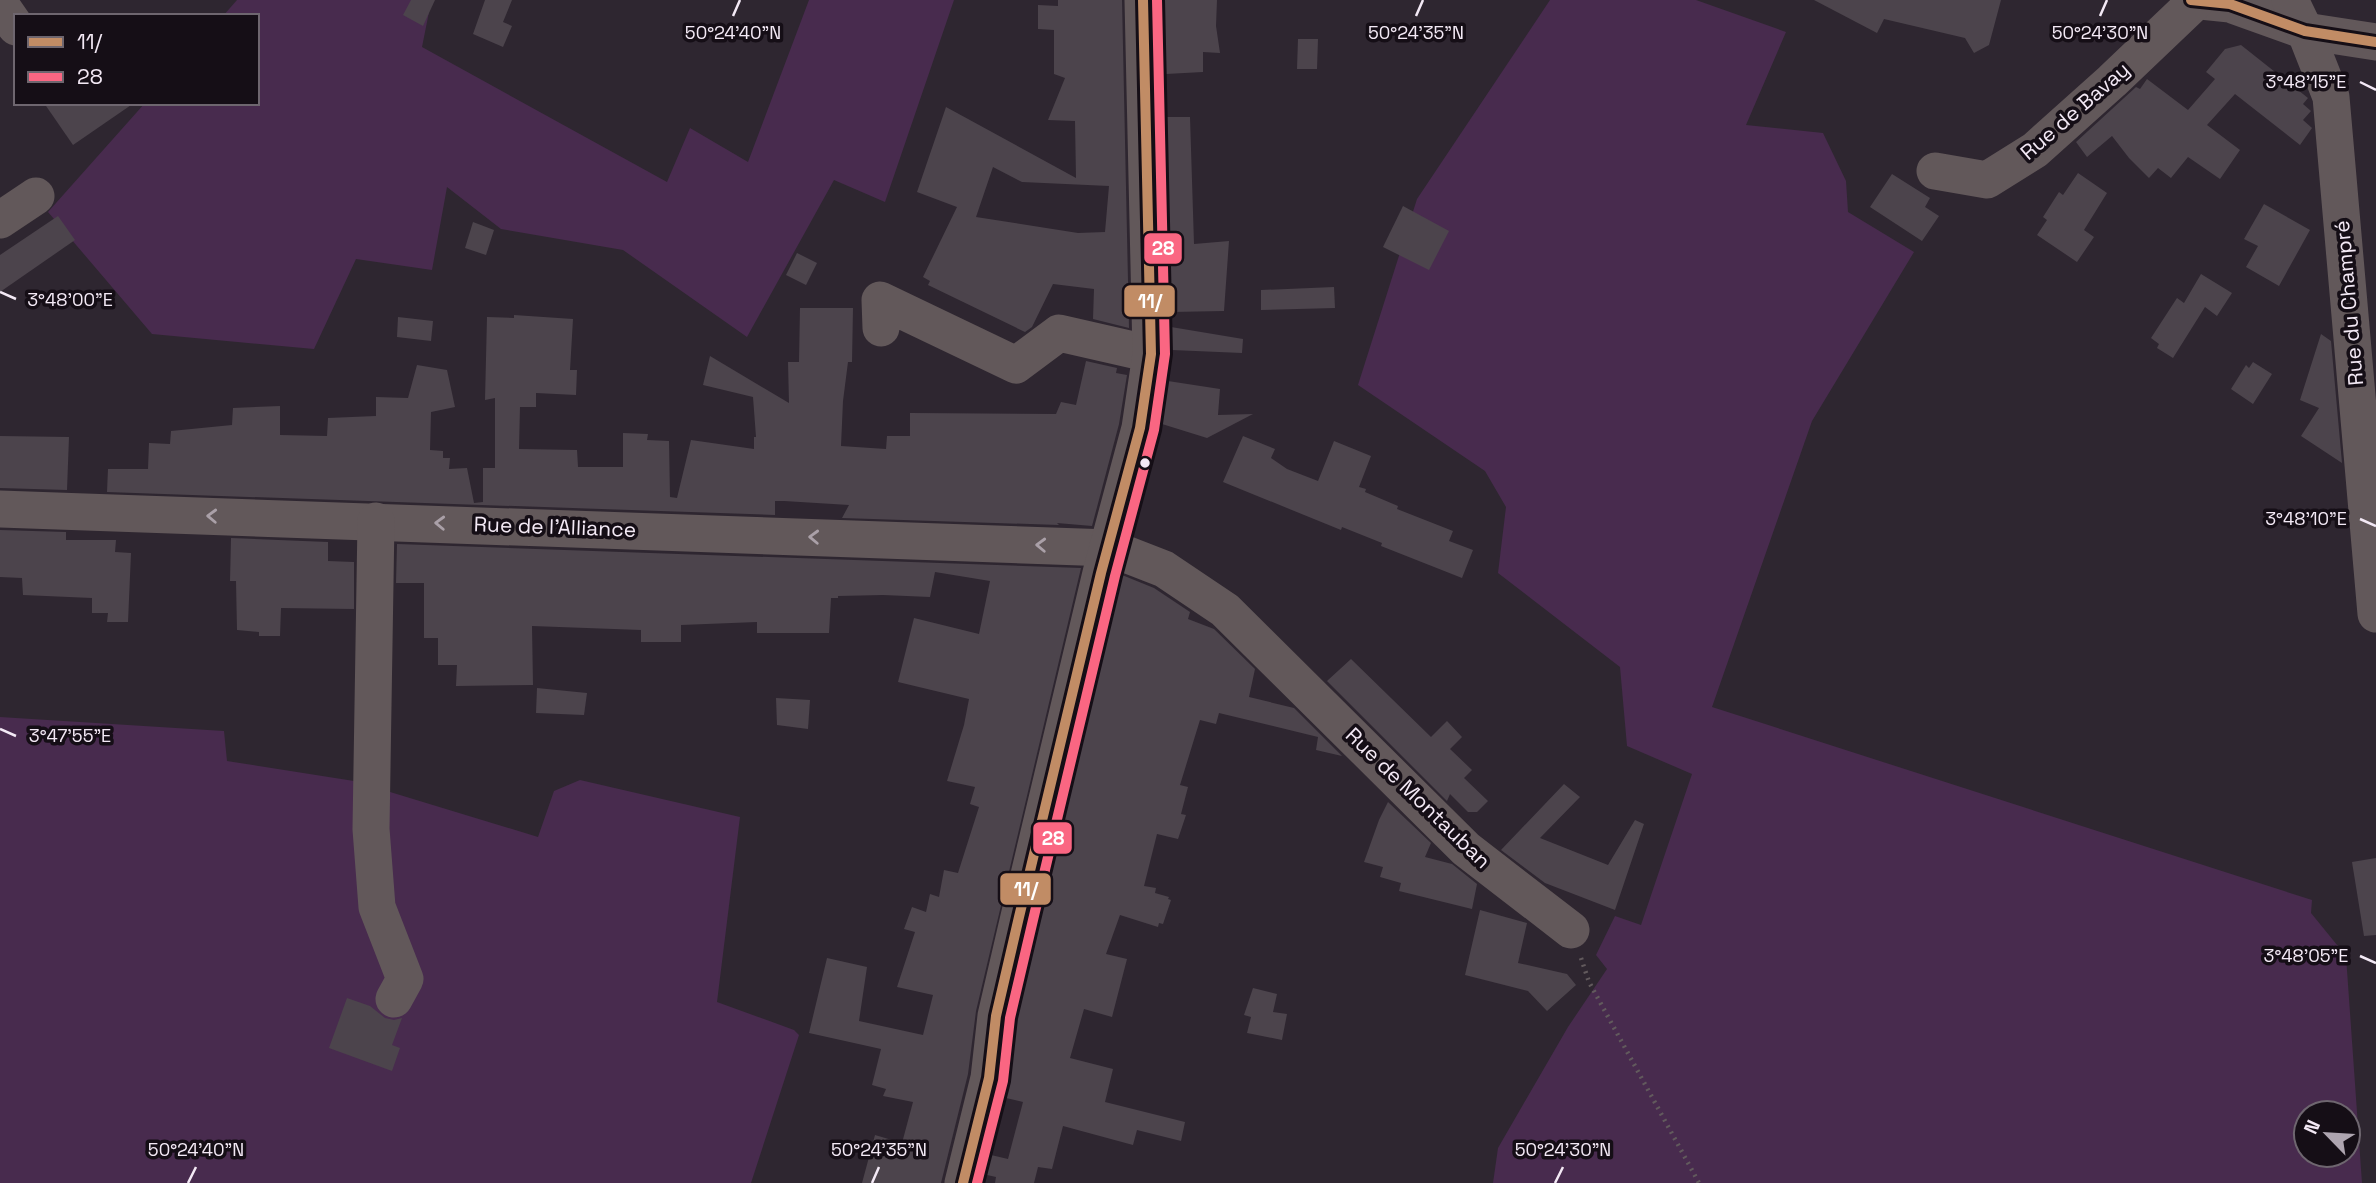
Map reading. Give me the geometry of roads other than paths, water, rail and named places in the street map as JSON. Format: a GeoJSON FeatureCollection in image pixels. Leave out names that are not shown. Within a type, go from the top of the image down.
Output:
{"type":"FeatureCollection","features":[{"type":"Feature","properties":{"kind":"street"},"geometry":{"type":"LineString","coordinates":[[963,1183],[989,1078],[996,1016],[1088,625],[1140,428],[1151,354],[1143,0]]}},
{"type":"Feature","properties":{"kind":"street","name":"Rue de Bavay"},"geometry":{"type":"LineString","coordinates":[[1935,171],[1987,180],[2035,150],[2112,81],[2193,1],[2230,4],[2298,16],[2376,21]]}},
{"type":"Feature","properties":{"kind":"street"},"geometry":{"type":"LineString","coordinates":[[0,4],[14,24]]}},
{"type":"Feature","properties":{"kind":"street","name":"Rue de Bavay"},"geometry":{"type":"LineString","coordinates":[[2298,16],[2376,42]]}},
{"type":"Feature","properties":{"kind":"street","name":"Rue du Champré"},"geometry":{"type":"LineString","coordinates":[[2298,16],[2331,97],[2376,614]]}},
{"type":"Feature","properties":{"kind":"street"},"geometry":{"type":"LineString","coordinates":[[0,220],[36,196]]}},
{"type":"Feature","properties":{"kind":"street"},"geometry":{"type":"LineString","coordinates":[[881,328],[880,300],[1016,365],[1059,333],[1151,354]]}},
{"type":"Feature","properties":{"kind":"street","name":"Rue de l'Alliance"},"geometry":{"type":"LineString","coordinates":[[0,509],[1110,548]]}},
{"type":"Feature","properties":{"kind":"street"},"geometry":{"type":"LineString","coordinates":[[376,521],[371,829],[377,907],[405,979],[394,999]]}},
{"type":"Feature","properties":{"kind":"street","name":"Rue de Montauban"},"geometry":{"type":"LineString","coordinates":[[1110,548],[1164,569],[1225,610],[1466,849],[1571,930]]}}]}
